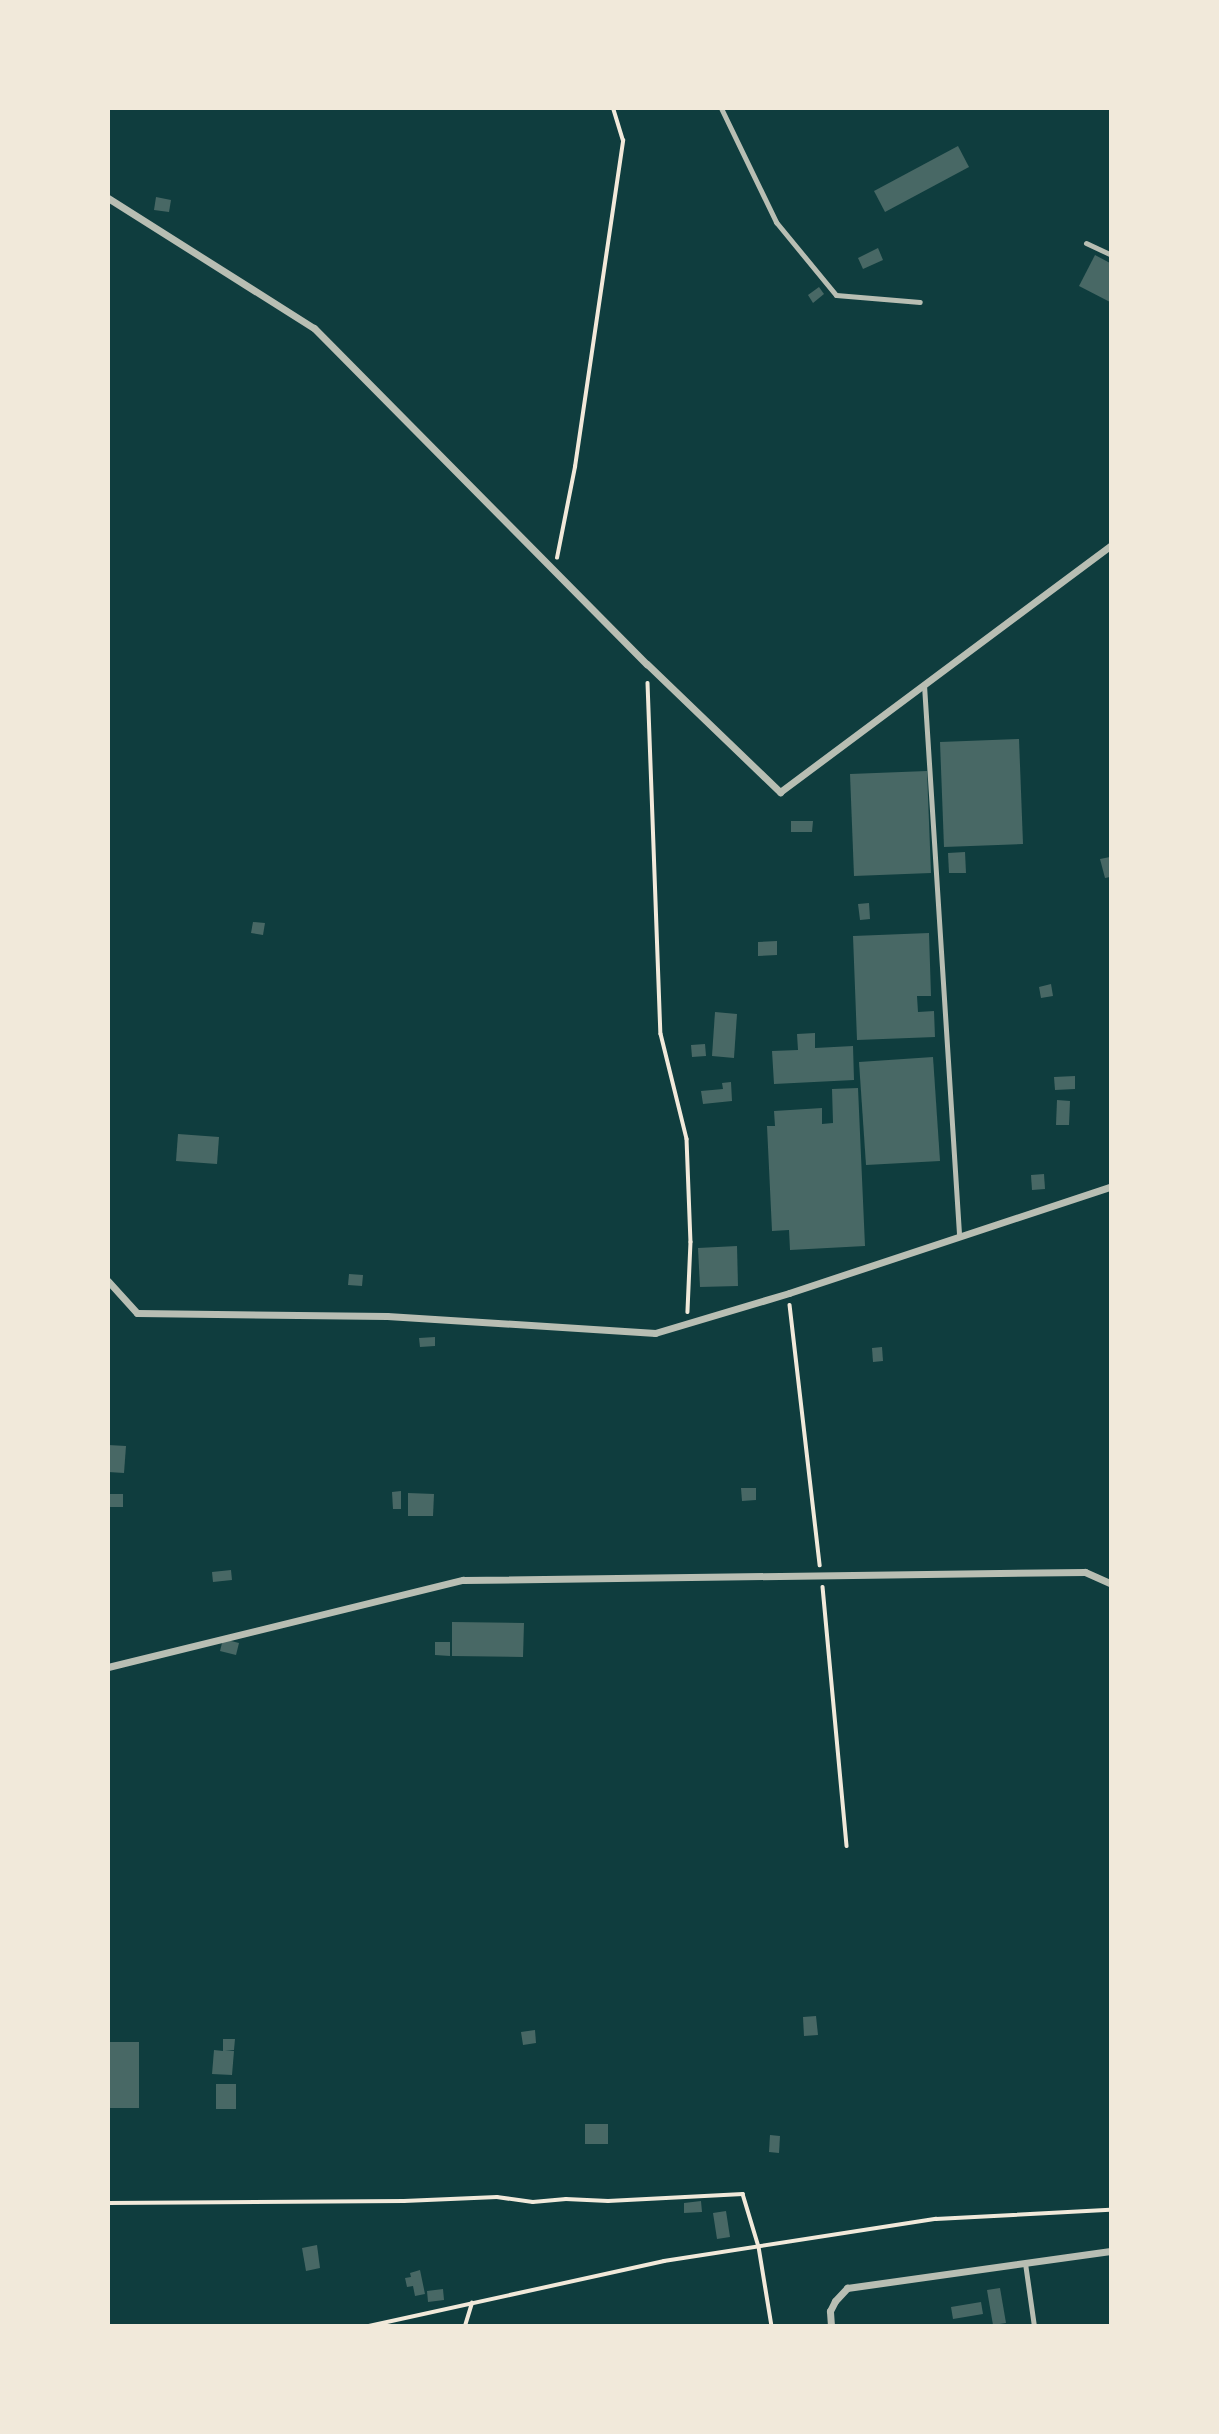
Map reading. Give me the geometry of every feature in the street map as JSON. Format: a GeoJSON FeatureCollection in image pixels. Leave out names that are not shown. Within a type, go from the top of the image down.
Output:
{"type":"FeatureCollection","features":[{"type":"Feature","properties":{"kind":"street"},"geometry":{"type":"LineString","coordinates":[[108,198],[314,328],[647,664],[780,792],[1111,546]]}},
{"type":"Feature","properties":{"kind":"street"},"geometry":{"type":"LineString","coordinates":[[108,1282],[137,1313],[387,1316],[655,1333],[800,1289],[960,1234],[1111,1187]]}},
{"type":"Feature","properties":{"kind":"street"},"geometry":{"type":"LineString","coordinates":[[108,1667],[463,1580],[1085,1572],[1111,1583]]}},
{"type":"Feature","properties":{"kind":"street"},"geometry":{"type":"LineString","coordinates":[[831,2326],[830,2311],[847,2288],[1111,2251]]}},
{"type":"Feature","properties":{"kind":"lane"},"geometry":{"type":"LineString","coordinates":[[721,108],[776,222],[835,295],[920,302]]}},
{"type":"Feature","properties":{"kind":"lane"},"geometry":{"type":"LineString","coordinates":[[1086,243],[1111,254]]}},
{"type":"Feature","properties":{"kind":"lane"},"geometry":{"type":"LineString","coordinates":[[925,685],[960,1234]]}},
{"type":"Feature","properties":{"kind":"lane"},"geometry":{"type":"LineString","coordinates":[[1025,2263],[1034,2326]]}},
{"type":"Feature","properties":{"kind":"path"},"geometry":{"type":"LineString","coordinates":[[554,569],[568,513],[623,141],[613,108]]}},
{"type":"Feature","properties":{"kind":"path"},"geometry":{"type":"LineString","coordinates":[[647,664],[661,1034],[687,1139],[691,1242],[687,1323]]}},
{"type":"Feature","properties":{"kind":"path"},"geometry":{"type":"LineString","coordinates":[[108,2203],[404,2201],[497,2197],[533,2202],[743,2194],[760,2247],[772,2326]]}},
{"type":"Feature","properties":{"kind":"path"},"geometry":{"type":"LineString","coordinates":[[369,2326],[664,2261],[936,2219],[1111,2210]]}},
{"type":"Feature","properties":{"kind":"path"},"geometry":{"type":"LineString","coordinates":[[465,2326],[472,2303]]}},
{"type":"Feature","properties":{"kind":"building"},"geometry":{"type":"Polygon","coordinates":[[[958,146],[969,167],[885,212],[874,191],[958,146]]]}},
{"type":"Feature","properties":{"kind":"building"},"geometry":{"type":"Polygon","coordinates":[[[156,197],[171,200],[169,212],[154,210],[156,197]]]}},
{"type":"Feature","properties":{"kind":"building"},"geometry":{"type":"Polygon","coordinates":[[[878,248],[883,260],[863,269],[858,258],[878,248]]]}},
{"type":"Feature","properties":{"kind":"building"},"geometry":{"type":"Polygon","coordinates":[[[1095,255],[1110,263],[1110,302],[1079,286],[1095,255]]]}},
{"type":"Feature","properties":{"kind":"building"},"geometry":{"type":"Polygon","coordinates":[[[819,287],[824,294],[813,303],[808,295],[819,287]]]}},
{"type":"Feature","properties":{"kind":"building"},"geometry":{"type":"Polygon","coordinates":[[[1019,739],[1023,844],[944,847],[940,742],[1019,739]]]}},
{"type":"Feature","properties":{"kind":"building"},"geometry":{"type":"Polygon","coordinates":[[[927,771],[931,873],[854,876],[850,774],[927,771]]]}},
{"type":"Feature","properties":{"kind":"building"},"geometry":{"type":"Polygon","coordinates":[[[791,821],[813,821],[812,832],[791,832],[791,821]]]}},
{"type":"Feature","properties":{"kind":"building"},"geometry":{"type":"Polygon","coordinates":[[[965,852],[966,873],[949,873],[948,853],[965,852]]]}},
{"type":"Feature","properties":{"kind":"building"},"geometry":{"type":"Polygon","coordinates":[[[1110,857],[1110,877],[1105,878],[1100,859],[1110,857]]]}},
{"type":"Feature","properties":{"kind":"building"},"geometry":{"type":"Polygon","coordinates":[[[869,903],[870,919],[860,920],[858,904],[869,903]]]}},
{"type":"Feature","properties":{"kind":"building"},"geometry":{"type":"Polygon","coordinates":[[[253,922],[265,923],[263,935],[251,933],[253,922]]]}},
{"type":"Feature","properties":{"kind":"building"},"geometry":{"type":"Polygon","coordinates":[[[929,933],[931,996],[917,996],[918,1012],[934,1011],[935,1037],[857,1040],[853,936],[929,933]]]}},
{"type":"Feature","properties":{"kind":"building"},"geometry":{"type":"Polygon","coordinates":[[[777,941],[777,955],[758,956],[758,942],[777,941]]]}},
{"type":"Feature","properties":{"kind":"building"},"geometry":{"type":"Polygon","coordinates":[[[1051,984],[1053,996],[1041,998],[1039,987],[1051,984]]]}},
{"type":"Feature","properties":{"kind":"building"},"geometry":{"type":"Polygon","coordinates":[[[715,1012],[737,1014],[734,1058],[712,1056],[715,1012]]]}},
{"type":"Feature","properties":{"kind":"building"},"geometry":{"type":"Polygon","coordinates":[[[815,1033],[815,1048],[853,1046],[854,1080],[774,1084],[772,1051],[798,1050],[797,1034],[815,1033]]]}},
{"type":"Feature","properties":{"kind":"building"},"geometry":{"type":"Polygon","coordinates":[[[705,1044],[706,1056],[692,1057],[691,1045],[705,1044]]]}},
{"type":"Feature","properties":{"kind":"building"},"geometry":{"type":"Polygon","coordinates":[[[933,1057],[940,1161],[866,1165],[859,1062],[933,1057]]]}},
{"type":"Feature","properties":{"kind":"building"},"geometry":{"type":"Polygon","coordinates":[[[1075,1076],[1075,1089],[1055,1090],[1054,1077],[1075,1076]]]}},
{"type":"Feature","properties":{"kind":"building"},"geometry":{"type":"Polygon","coordinates":[[[731,1082],[732,1101],[703,1104],[701,1091],[723,1089],[722,1083],[731,1082]]]}},
{"type":"Feature","properties":{"kind":"building"},"geometry":{"type":"Polygon","coordinates":[[[858,1088],[865,1246],[790,1250],[789,1230],[772,1231],[767,1126],[775,1126],[774,1111],[822,1108],[822,1124],[833,1123],[832,1089],[858,1088]]]}},
{"type":"Feature","properties":{"kind":"building"},"geometry":{"type":"Polygon","coordinates":[[[1057,1100],[1070,1101],[1069,1125],[1056,1125],[1057,1100]]]}},
{"type":"Feature","properties":{"kind":"building"},"geometry":{"type":"Polygon","coordinates":[[[178,1134],[219,1137],[217,1164],[176,1161],[178,1134]]]}},
{"type":"Feature","properties":{"kind":"building"},"geometry":{"type":"Polygon","coordinates":[[[1044,1174],[1045,1189],[1032,1190],[1031,1175],[1044,1174]]]}},
{"type":"Feature","properties":{"kind":"building"},"geometry":{"type":"Polygon","coordinates":[[[737,1246],[738,1286],[700,1287],[698,1248],[737,1246]]]}},
{"type":"Feature","properties":{"kind":"building"},"geometry":{"type":"Polygon","coordinates":[[[349,1274],[363,1275],[362,1286],[348,1285],[349,1274]]]}},
{"type":"Feature","properties":{"kind":"building"},"geometry":{"type":"Polygon","coordinates":[[[435,1337],[435,1346],[420,1347],[419,1338],[435,1337]]]}},
{"type":"Feature","properties":{"kind":"building"},"geometry":{"type":"Polygon","coordinates":[[[882,1347],[883,1361],[873,1362],[872,1348],[882,1347]]]}},
{"type":"Feature","properties":{"kind":"building"},"geometry":{"type":"Polygon","coordinates":[[[108,1445],[126,1446],[124,1473],[108,1472],[108,1445]]]}},
{"type":"Feature","properties":{"kind":"building"},"geometry":{"type":"Polygon","coordinates":[[[741,1488],[756,1488],[756,1500],[742,1501],[741,1488]]]}},
{"type":"Feature","properties":{"kind":"building"},"geometry":{"type":"Polygon","coordinates":[[[401,1491],[401,1509],[393,1509],[392,1492],[401,1491]]]}},
{"type":"Feature","properties":{"kind":"building"},"geometry":{"type":"Polygon","coordinates":[[[408,1493],[434,1494],[433,1516],[408,1516],[408,1493]]]}},
{"type":"Feature","properties":{"kind":"building"},"geometry":{"type":"Polygon","coordinates":[[[108,1494],[123,1494],[123,1507],[108,1507],[108,1494]]]}},
{"type":"Feature","properties":{"kind":"building"},"geometry":{"type":"Polygon","coordinates":[[[231,1570],[232,1580],[213,1582],[212,1572],[231,1570]]]}},
{"type":"Feature","properties":{"kind":"building"},"geometry":{"type":"Polygon","coordinates":[[[452,1622],[524,1623],[523,1657],[452,1656],[452,1622]]]}},
{"type":"Feature","properties":{"kind":"building"},"geometry":{"type":"Polygon","coordinates":[[[223,1639],[239,1643],[236,1655],[220,1651],[223,1639]]]}},
{"type":"Feature","properties":{"kind":"building"},"geometry":{"type":"Polygon","coordinates":[[[435,1642],[450,1642],[450,1656],[435,1655],[435,1642]]]}},
{"type":"Feature","properties":{"kind":"building"},"geometry":{"type":"Polygon","coordinates":[[[816,2016],[818,2035],[804,2036],[803,2017],[816,2016]]]}},
{"type":"Feature","properties":{"kind":"building"},"geometry":{"type":"Polygon","coordinates":[[[535,2030],[536,2043],[523,2045],[521,2032],[535,2030]]]}},
{"type":"Feature","properties":{"kind":"building"},"geometry":{"type":"Polygon","coordinates":[[[223,2039],[235,2039],[234,2050],[225,2050],[234,2051],[232,2075],[212,2074],[214,2050],[223,2051],[223,2039]]]}},
{"type":"Feature","properties":{"kind":"building"},"geometry":{"type":"Polygon","coordinates":[[[108,2042],[139,2042],[139,2108],[108,2108],[108,2042]]]}},
{"type":"Feature","properties":{"kind":"building"},"geometry":{"type":"Polygon","coordinates":[[[216,2084],[236,2084],[236,2109],[216,2109],[216,2084]]]}},
{"type":"Feature","properties":{"kind":"building"},"geometry":{"type":"Polygon","coordinates":[[[585,2124],[608,2124],[608,2144],[585,2144],[585,2124]]]}},
{"type":"Feature","properties":{"kind":"building"},"geometry":{"type":"Polygon","coordinates":[[[770,2135],[780,2136],[779,2153],[769,2152],[770,2135]]]}},
{"type":"Feature","properties":{"kind":"building"},"geometry":{"type":"Polygon","coordinates":[[[701,2201],[702,2212],[684,2213],[684,2203],[701,2201]]]}},
{"type":"Feature","properties":{"kind":"building"},"geometry":{"type":"Polygon","coordinates":[[[726,2211],[730,2237],[717,2239],[713,2213],[726,2211]]]}},
{"type":"Feature","properties":{"kind":"building"},"geometry":{"type":"Polygon","coordinates":[[[317,2245],[320,2268],[306,2271],[302,2248],[317,2245]]]}},
{"type":"Feature","properties":{"kind":"building"},"geometry":{"type":"Polygon","coordinates":[[[420,2270],[425,2294],[415,2296],[413,2286],[407,2287],[405,2278],[420,2270]]]}},
{"type":"Feature","properties":{"kind":"building"},"geometry":{"type":"Polygon","coordinates":[[[1000,2288],[1006,2323],[993,2325],[987,2290],[1000,2288]]]}},
{"type":"Feature","properties":{"kind":"building"},"geometry":{"type":"Polygon","coordinates":[[[443,2289],[444,2300],[428,2302],[427,2291],[443,2289]]]}},
{"type":"Feature","properties":{"kind":"building"},"geometry":{"type":"Polygon","coordinates":[[[981,2302],[983,2314],[953,2319],[951,2307],[981,2302]]]}}]}
